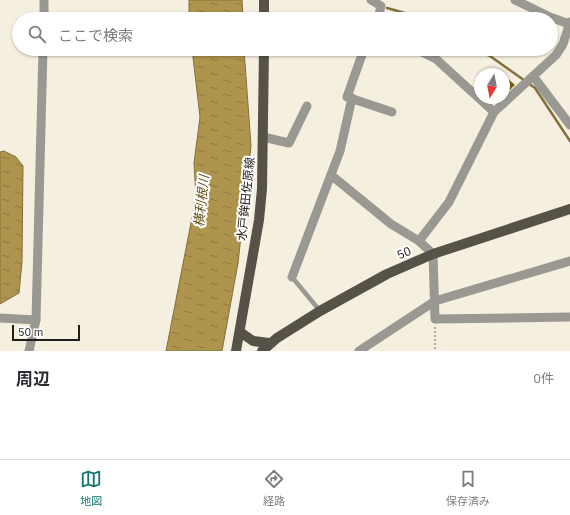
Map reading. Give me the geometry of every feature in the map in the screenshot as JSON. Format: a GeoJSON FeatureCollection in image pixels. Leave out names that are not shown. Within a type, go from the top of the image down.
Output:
{"type":"FeatureCollection","features":[{"type":"Feature","properties":{"kind":"main road"},"geometry":{"type":"LineString","coordinates":[[264,0],[264,12]]}},
{"type":"Feature","properties":{"kind":"main road","name":"水戸鉾田佐原線"},"geometry":{"type":"LineString","coordinates":[[236,351],[259,220],[264,137],[264,56]]}},
{"type":"Feature","properties":{"kind":"main road","name":"50"},"geometry":{"type":"LineString","coordinates":[[266,347],[320,311],[387,274],[433,254],[570,209]]}},
{"type":"Feature","properties":{"kind":"main road"},"geometry":{"type":"LineString","coordinates":[[240,332],[253,341],[266,347]]}},
{"type":"Feature","properties":{"kind":"street"},"geometry":{"type":"LineString","coordinates":[[44,0],[44,12]]}},
{"type":"Feature","properties":{"kind":"street"},"geometry":{"type":"LineString","coordinates":[[371,0],[381,6],[380,12]]}},
{"type":"Feature","properties":{"kind":"street"},"geometry":{"type":"LineString","coordinates":[[515,0],[540,12]]}},
{"type":"Feature","properties":{"kind":"street"},"geometry":{"type":"LineString","coordinates":[[558,19],[570,23],[563,44],[558,52]]}},
{"type":"Feature","properties":{"kind":"street"},"geometry":{"type":"LineString","coordinates":[[29,351],[36,320],[43,56]]}},
{"type":"Feature","properties":{"kind":"street"},"geometry":{"type":"LineString","coordinates":[[362,56],[347,97],[392,112]]}},
{"type":"Feature","properties":{"kind":"street"},"geometry":{"type":"LineString","coordinates":[[430,56],[436,59],[494,112]]}},
{"type":"Feature","properties":{"kind":"street"},"geometry":{"type":"LineString","coordinates":[[419,241],[449,202],[494,112],[555,56]]}},
{"type":"Feature","properties":{"kind":"street"},"geometry":{"type":"LineString","coordinates":[[533,76],[570,125]]}},
{"type":"Feature","properties":{"kind":"street"},"geometry":{"type":"LineString","coordinates":[[292,278],[340,151],[352,98]]}},
{"type":"Feature","properties":{"kind":"street"},"geometry":{"type":"LineString","coordinates":[[264,137],[289,143],[307,106]]}},
{"type":"Feature","properties":{"kind":"street"},"geometry":{"type":"LineString","coordinates":[[330,175],[391,224],[419,241],[433,254],[435,319],[570,317]]}},
{"type":"Feature","properties":{"kind":"street"},"geometry":{"type":"LineString","coordinates":[[359,351],[435,301],[570,261]]}},
{"type":"Feature","properties":{"kind":"street"},"geometry":{"type":"LineString","coordinates":[[0,318],[36,320]]}},
{"type":"Feature","properties":{"kind":"lane"},"geometry":{"type":"LineString","coordinates":[[292,278],[320,311]]}},
{"type":"Feature","properties":{"kind":"path"},"geometry":{"type":"LineString","coordinates":[[435,319],[435,351]]}},
{"type":"Feature","properties":{"kind":"water"},"geometry":{"type":"Polygon","coordinates":[[[189,0],[242,0],[243,12],[189,12],[189,0]]]}},
{"type":"Feature","properties":{"kind":"water","name":"横利根川"},"geometry":{"type":"Polygon","coordinates":[[[193,56],[245,56],[251,146],[238,263],[222,351],[166,351],[196,197],[194,163],[200,117],[193,56]]]}},
{"type":"Feature","properties":{"kind":"water"},"geometry":{"type":"Polygon","coordinates":[[[4,151],[16,157],[23,166],[22,262],[19,293],[0,304],[0,152],[4,151]]]}},
{"type":"Feature","properties":{"kind":"building"},"geometry":{"type":"Polygon","coordinates":[[[510,80],[515,85],[510,90],[510,80]]]}},
{"type":"Feature","properties":{"kind":"waterway"},"geometry":{"type":"LineString","coordinates":[[387,8],[401,12]]}},
{"type":"Feature","properties":{"kind":"waterway"},"geometry":{"type":"LineString","coordinates":[[490,56],[535,88],[570,141]]}}]}
